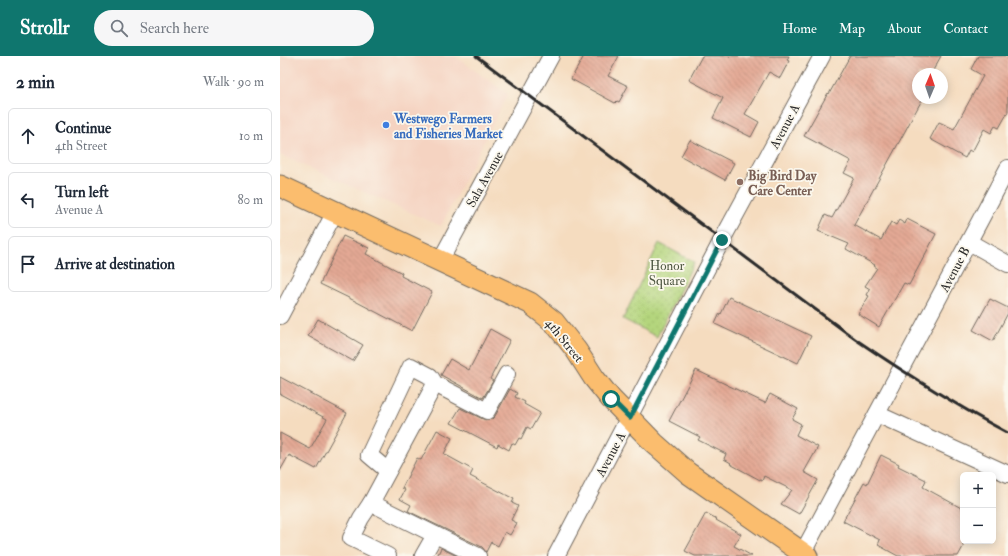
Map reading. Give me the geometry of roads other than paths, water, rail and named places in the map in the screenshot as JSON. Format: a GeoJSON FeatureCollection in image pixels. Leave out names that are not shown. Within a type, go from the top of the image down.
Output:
{"type":"FeatureCollection","features":[{"type":"Feature","properties":{"kind":"main road","name":"4th Street"},"geometry":{"type":"LineString","coordinates":[[280,186],[530,303],[554,322],[607,394],[654,443],[688,473],[803,555]]}},
{"type":"Feature","properties":{"kind":"street","name":"Sala Avenue"},"geometry":{"type":"LineString","coordinates":[[440,260],[551,56]]}},
{"type":"Feature","properties":{"kind":"street","name":"Avenue A"},"geometry":{"type":"LineString","coordinates":[[556,556],[630,418],[722,240],[822,56]]}},
{"type":"Feature","properties":{"kind":"street","name":"Avenue B"},"geometry":{"type":"LineString","coordinates":[[877,414],[1008,168]]}},
{"type":"Feature","properties":{"kind":"street"},"geometry":{"type":"LineString","coordinates":[[280,316],[335,212]]}},
{"type":"Feature","properties":{"kind":"street"},"geometry":{"type":"LineString","coordinates":[[969,242],[1008,264]]}},
{"type":"Feature","properties":{"kind":"street"},"geometry":{"type":"LineString","coordinates":[[388,471],[369,455],[411,366],[430,376],[435,384],[487,411],[507,374]]}},
{"type":"Feature","properties":{"kind":"street"},"geometry":{"type":"LineString","coordinates":[[388,556],[351,538],[360,518],[371,503],[435,384]]}},
{"type":"Feature","properties":{"kind":"street"},"geometry":{"type":"LineString","coordinates":[[803,555],[877,414],[1008,474]]}},
{"type":"Feature","properties":{"kind":"street"},"geometry":{"type":"LineString","coordinates":[[371,503],[478,556]]}},
{"type":"Feature","properties":{"kind":"street"},"geometry":{"type":"LineString","coordinates":[[423,556],[435,535]]}},
{"type":"Feature","properties":{"kind":"railway"},"geometry":{"type":"LineString","coordinates":[[476,56],[855,339],[930,388],[1008,433]]}},
{"type":"Feature","properties":{"kind":"place","name":"Westwego Farmers and Fisheries Market"},"geometry":{"type":"Point","coordinates":[386,125]}},
{"type":"Feature","properties":{"kind":"place","name":"Big Bird Day Care Center"},"geometry":{"type":"Point","coordinates":[740,182]}},
{"type":"Feature","properties":{"kind":"park label","name":"Honor Square"},"geometry":{"type":"Point","coordinates":[667,272]}}]}
